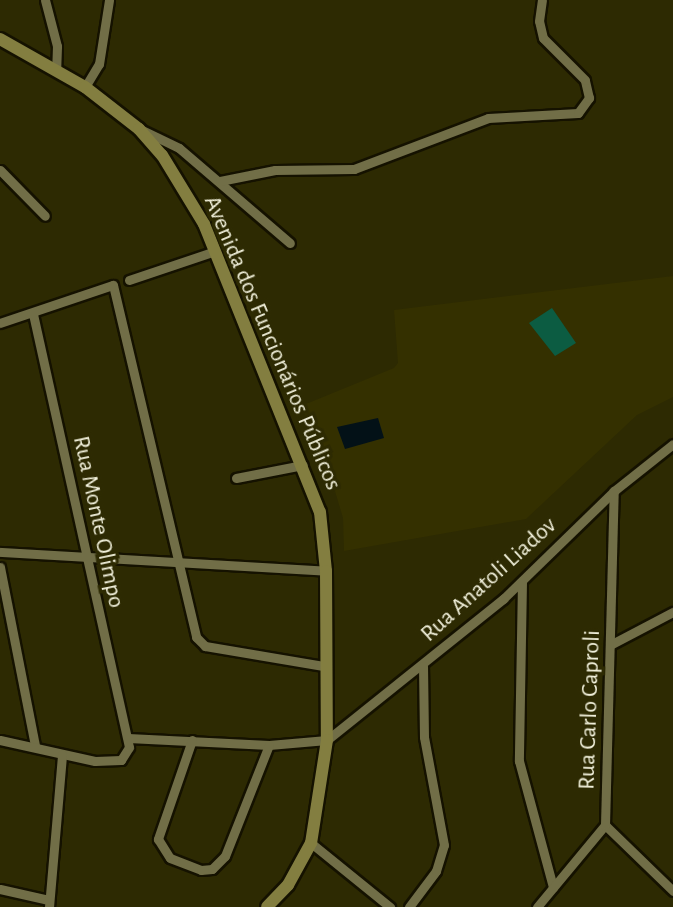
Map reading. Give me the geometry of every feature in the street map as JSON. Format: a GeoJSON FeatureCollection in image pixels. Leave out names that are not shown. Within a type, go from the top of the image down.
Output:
{"type":"FeatureCollection","features":[{"type":"Feature","properties":{"kind":"street"},"geometry":{"type":"LineString","coordinates":[[45,0],[57,46],[56,71]]}},
{"type":"Feature","properties":{"kind":"street"},"geometry":{"type":"LineString","coordinates":[[85,87],[99,64],[109,0]]}},
{"type":"Feature","properties":{"kind":"street"},"geometry":{"type":"LineString","coordinates":[[220,181],[275,170],[354,169],[488,118],[578,113],[585,107],[589,90],[585,80],[543,38],[539,21],[542,0]]}},
{"type":"Feature","properties":{"kind":"street","name":"Avenida dos Funcionários Públicos"},"geometry":{"type":"LineString","coordinates":[[0,38],[85,87],[139,129],[191,200],[215,251],[320,512],[326,572],[323,666],[327,740],[311,843],[288,885],[267,907]]}},
{"type":"Feature","properties":{"kind":"street"},"geometry":{"type":"LineString","coordinates":[[139,129],[179,148],[220,181],[273,233],[290,243]]}},
{"type":"Feature","properties":{"kind":"street"},"geometry":{"type":"LineString","coordinates":[[0,170],[46,216]]}},
{"type":"Feature","properties":{"kind":"street"},"geometry":{"type":"LineString","coordinates":[[129,280],[215,251]]}},
{"type":"Feature","properties":{"kind":"street"},"geometry":{"type":"LineString","coordinates":[[0,323],[113,285],[196,637],[205,646],[323,666]]}},
{"type":"Feature","properties":{"kind":"street","name":"Rua Monte Olimpo"},"geometry":{"type":"LineString","coordinates":[[33,313],[85,559],[128,738]]}},
{"type":"Feature","properties":{"kind":"street","name":"Rua Anatoli Liadov"},"geometry":{"type":"LineString","coordinates":[[327,740],[423,666],[522,581],[614,491],[673,444]]}},
{"type":"Feature","properties":{"kind":"street"},"geometry":{"type":"LineString","coordinates":[[236,478],[303,466]]}},
{"type":"Feature","properties":{"kind":"street","name":"Rua Carlo Caproli"},"geometry":{"type":"LineString","coordinates":[[537,907],[605,825],[612,644],[614,491]]}},
{"type":"Feature","properties":{"kind":"street"},"geometry":{"type":"LineString","coordinates":[[0,552],[85,559],[176,560],[326,572]]}},
{"type":"Feature","properties":{"kind":"street"},"geometry":{"type":"LineString","coordinates":[[0,567],[35,746]]}},
{"type":"Feature","properties":{"kind":"street"},"geometry":{"type":"LineString","coordinates":[[522,581],[519,761],[553,887]]}},
{"type":"Feature","properties":{"kind":"street"},"geometry":{"type":"LineString","coordinates":[[612,644],[673,612]]}},
{"type":"Feature","properties":{"kind":"street"},"geometry":{"type":"LineString","coordinates":[[409,907],[436,871],[444,845],[424,737],[423,666]]}},
{"type":"Feature","properties":{"kind":"street"},"geometry":{"type":"LineString","coordinates":[[0,740],[95,761],[121,760],[127,755],[128,738],[269,746],[327,740]]}},
{"type":"Feature","properties":{"kind":"street"},"geometry":{"type":"LineString","coordinates":[[191,740],[158,839],[170,858],[201,870],[212,869],[225,856],[269,746]]}},
{"type":"Feature","properties":{"kind":"street"},"geometry":{"type":"LineString","coordinates":[[0,889],[49,903],[62,755]]}},
{"type":"Feature","properties":{"kind":"street"},"geometry":{"type":"LineString","coordinates":[[605,825],[673,891]]}},
{"type":"Feature","properties":{"kind":"street"},"geometry":{"type":"LineString","coordinates":[[311,843],[390,907]]}},
{"type":"Feature","properties":{"kind":"shaded area"},"geometry":{"type":"Polygon","coordinates":[[[673,276],[673,397],[637,415],[526,519],[344,551],[343,518],[326,461],[301,406],[394,368],[398,363],[394,310],[673,276]]]}},
{"type":"Feature","properties":{"kind":"shaded area"},"geometry":{"type":"Polygon","coordinates":[[[378,418],[384,438],[345,449],[337,427],[378,418]]]}},
{"type":"Feature","properties":{"kind":"green space"},"geometry":{"type":"Polygon","coordinates":[[[552,308],[576,343],[555,356],[529,323],[552,308]]]}}]}
